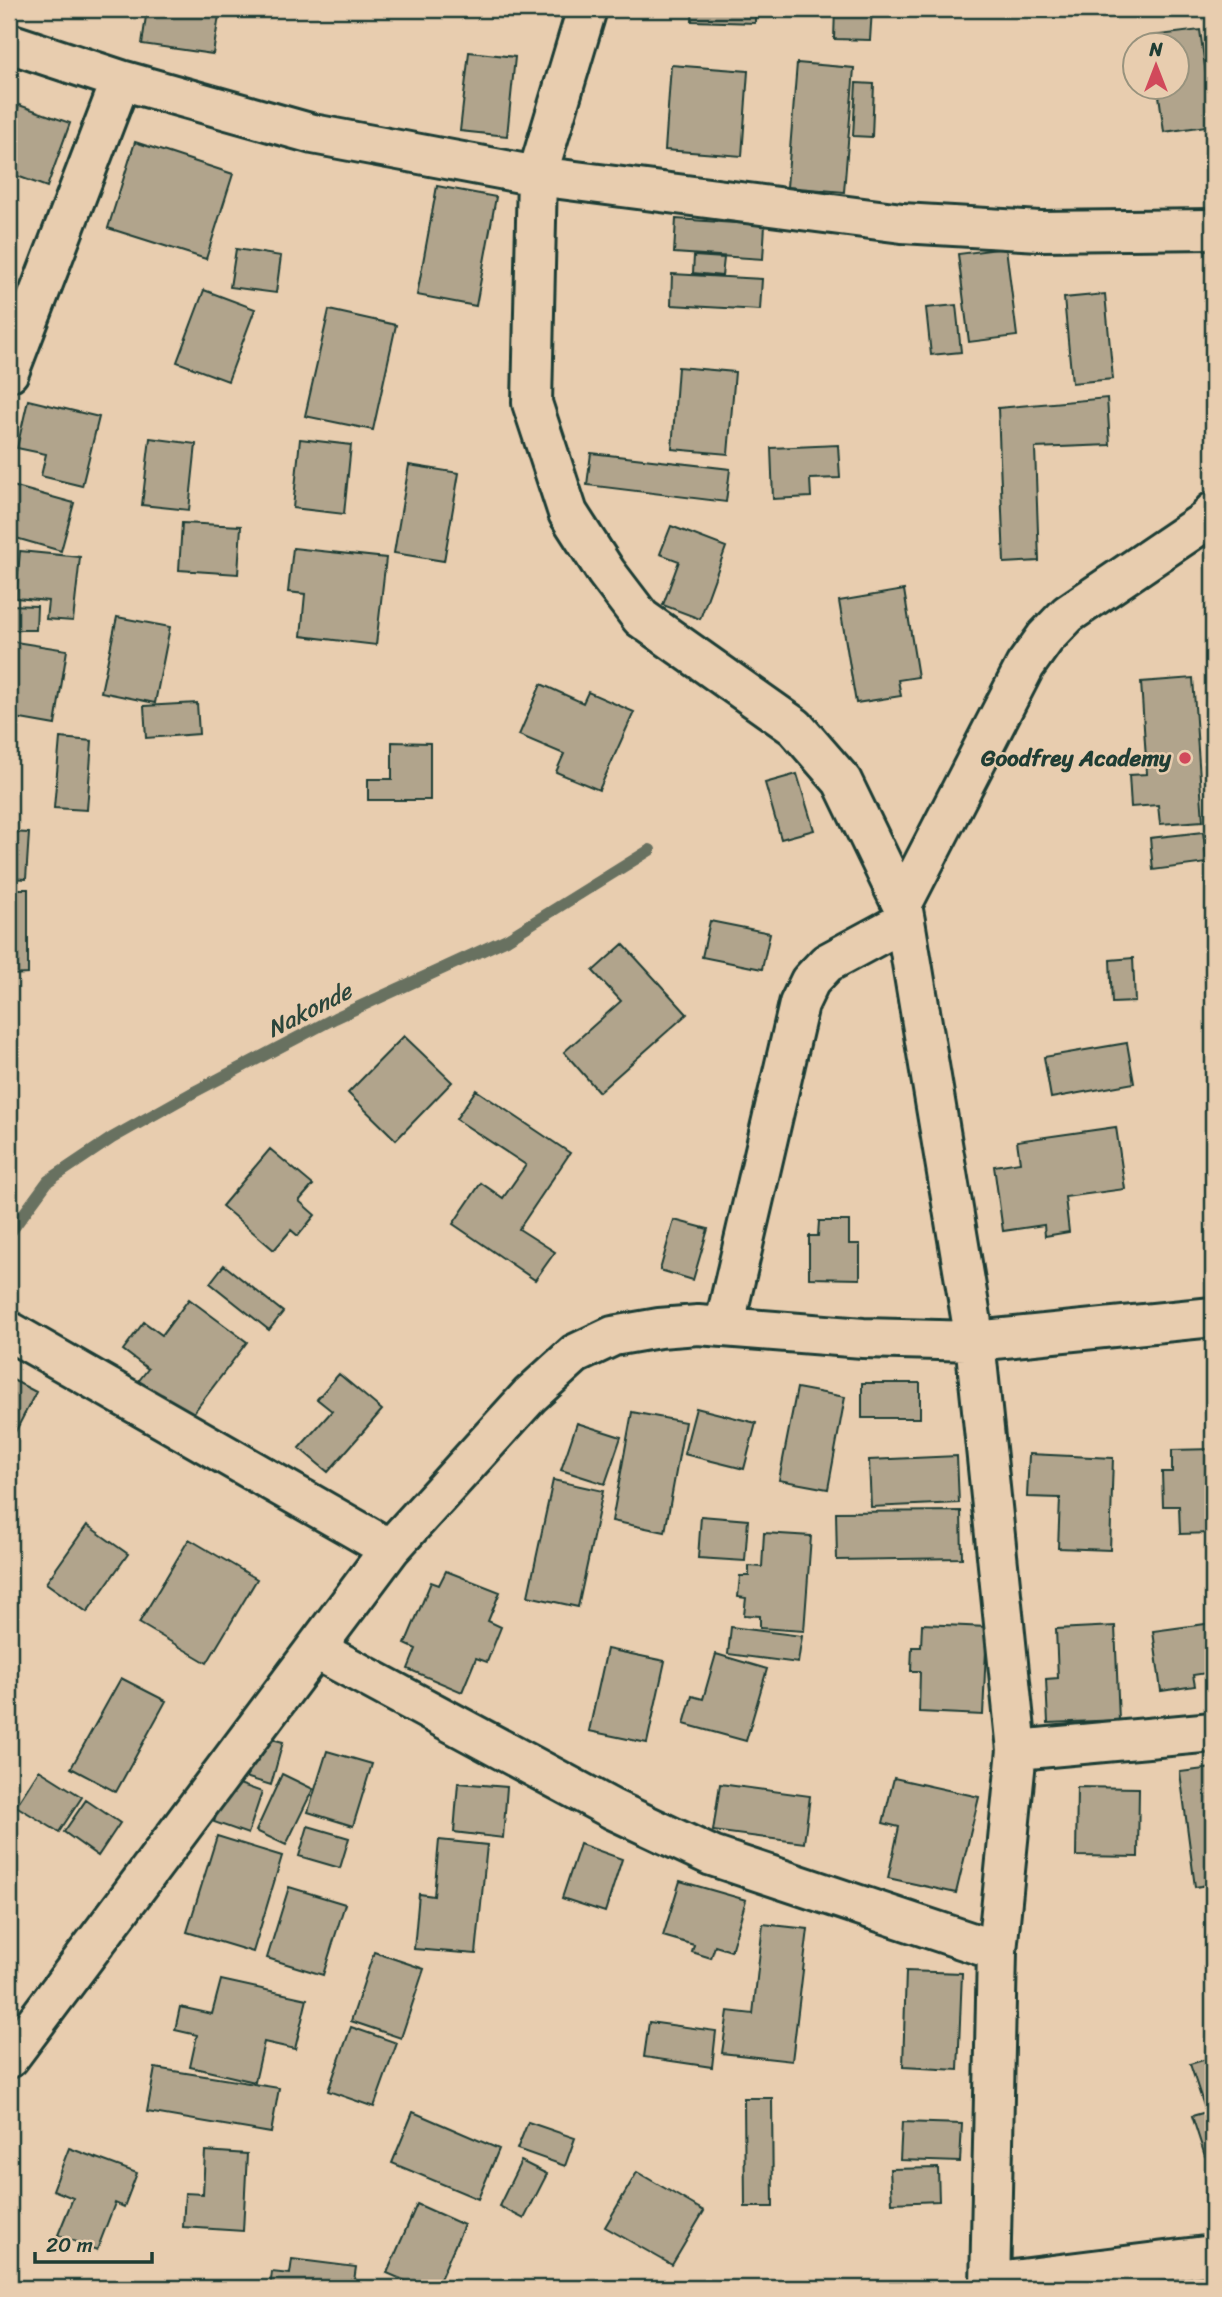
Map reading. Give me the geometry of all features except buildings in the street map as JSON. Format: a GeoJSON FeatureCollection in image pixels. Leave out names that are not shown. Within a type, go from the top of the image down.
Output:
{"type":"FeatureCollection","features":[{"type":"Feature","properties":{"kind":"street"},"geometry":{"type":"LineString","coordinates":[[587,9],[537,176],[532,403],[568,513],[606,572],[641,618],[795,727],[842,781],[904,913],[975,1341],[1017,1750],[997,1951],[990,2286],[1213,2255]]}},
{"type":"Feature","properties":{"kind":"street"},"geometry":{"type":"LineString","coordinates":[[9,43],[121,80],[313,134],[537,176],[902,223],[1040,231],[1213,229]]}},
{"type":"Feature","properties":{"kind":"street"},"geometry":{"type":"LineString","coordinates":[[9,372],[121,80]]}},
{"type":"Feature","properties":{"kind":"street"},"geometry":{"type":"LineString","coordinates":[[724,1327],[799,1004],[810,981],[827,963],[904,913],[1025,666],[1045,638],[1068,614],[1208,519],[1213,512]]}},
{"type":"Feature","properties":{"kind":"street"},"geometry":{"type":"LineString","coordinates":[[9,2058],[390,1549],[530,1395],[575,1354],[614,1336],[698,1325],[863,1338],[975,1341],[1213,1317]]}},
{"type":"Feature","properties":{"kind":"street"},"geometry":{"type":"LineString","coordinates":[[9,1331],[390,1549]]}},
{"type":"Feature","properties":{"kind":"street"},"geometry":{"type":"LineString","coordinates":[[316,1648],[612,1809],[712,1856],[997,1951]]}},
{"type":"Feature","properties":{"kind":"street"},"geometry":{"type":"LineString","coordinates":[[1017,1750],[1213,1732]]}},
{"type":"Feature","properties":{"kind":"waterway","name":"Nakonde"},"geometry":{"type":"LineString","coordinates":[[9,1234],[48,1181],[112,1138],[335,1018],[507,939],[650,850]]}},
{"type":"Feature","properties":{"kind":"place","name":"Goodfrey Academy"},"geometry":{"type":"Point","coordinates":[1185,758]}}]}
